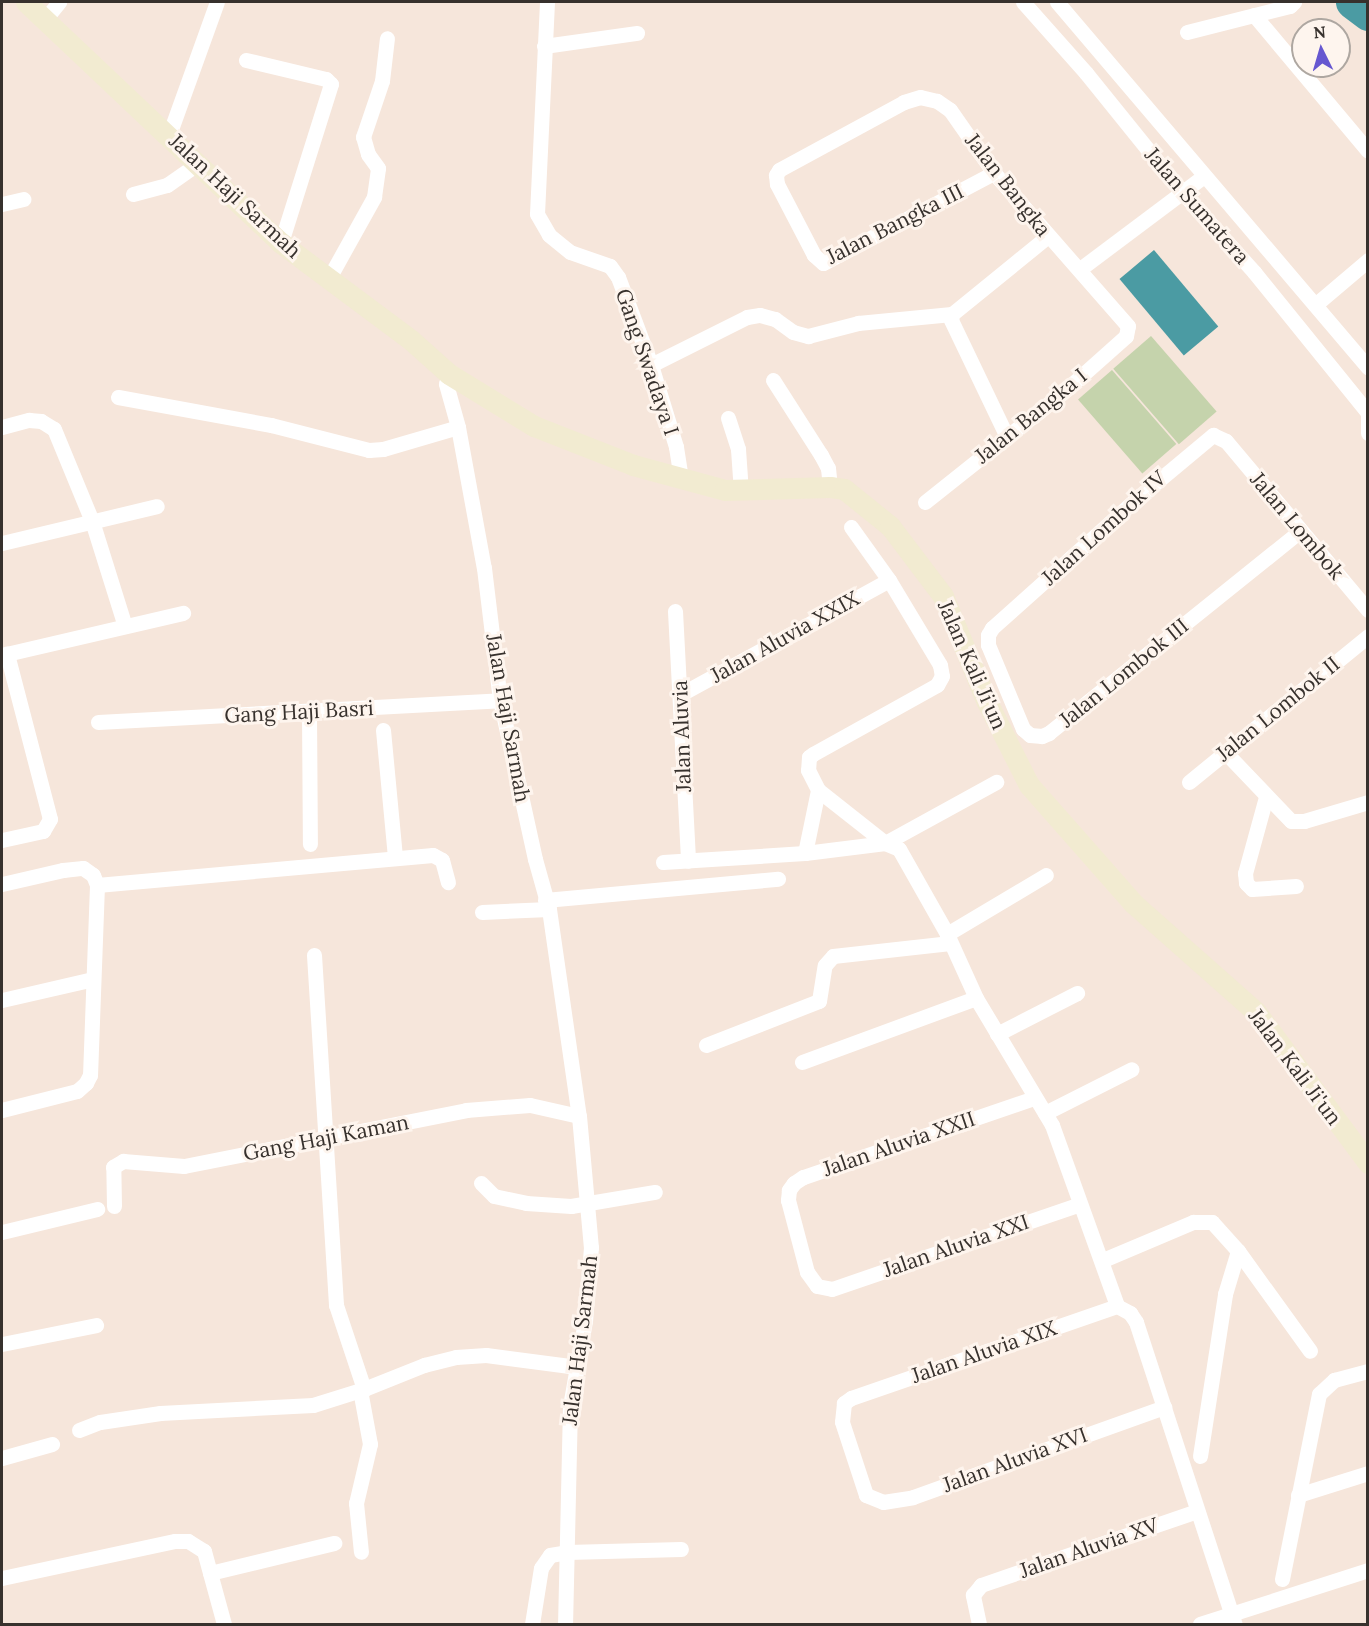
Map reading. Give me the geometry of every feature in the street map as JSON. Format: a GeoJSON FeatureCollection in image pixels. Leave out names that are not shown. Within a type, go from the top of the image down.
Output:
{"type":"FeatureCollection","features":[{"type":"Feature","properties":{"kind":"street","name":"Jalan Haji Sarmah"},"geometry":{"type":"LineString","coordinates":[[26,2],[52,10],[169,135],[281,243],[411,340],[449,374],[446,384],[458,427],[484,568],[500,700],[547,905],[579,1116],[591,1247],[590,1281],[570,1406],[566,1624]]}},
{"type":"Feature","properties":{"kind":"street"},"geometry":{"type":"LineString","coordinates":[[169,135],[217,2]]}},
{"type":"Feature","properties":{"kind":"street","name":"Gang Swadaya I"},"geometry":{"type":"LineString","coordinates":[[547,2],[537,214],[549,235],[570,252],[610,266],[618,277],[651,365],[676,447],[681,479]]}},
{"type":"Feature","properties":{"kind":"street","name":"Jalan Sumatera"},"geometry":{"type":"LineString","coordinates":[[1023,2],[1086,73],[1182,192],[1254,272],[1368,414]]}},
{"type":"Feature","properties":{"kind":"street"},"geometry":{"type":"LineString","coordinates":[[1036,15],[1049,2]]}},
{"type":"Feature","properties":{"kind":"street","name":"Jalan Sumatera"},"geometry":{"type":"LineString","coordinates":[[1057,2],[1368,368]]}},
{"type":"Feature","properties":{"kind":"street"},"geometry":{"type":"LineString","coordinates":[[1187,32],[1290,6],[1294,2]]}},
{"type":"Feature","properties":{"kind":"street"},"geometry":{"type":"LineString","coordinates":[[1254,15],[1368,150]]}},
{"type":"Feature","properties":{"kind":"street"},"geometry":{"type":"LineString","coordinates":[[544,46],[638,33]]}},
{"type":"Feature","properties":{"kind":"street"},"geometry":{"type":"LineString","coordinates":[[329,278],[374,197],[378,168],[368,154],[363,137],[382,81],[387,38]]}},
{"type":"Feature","properties":{"kind":"street"},"geometry":{"type":"LineString","coordinates":[[246,60],[326,78],[331,84],[281,243]]}},
{"type":"Feature","properties":{"kind":"street","name":"Jalan Bangka"},"geometry":{"type":"LineString","coordinates":[[776,175],[779,170],[904,102],[920,98],[938,100],[950,110],[994,173],[1128,326]]}},
{"type":"Feature","properties":{"kind":"street"},"geometry":{"type":"LineString","coordinates":[[133,194],[167,185],[199,163]]}},
{"type":"Feature","properties":{"kind":"street","name":"Jalan Bangka III"},"geometry":{"type":"LineString","coordinates":[[776,175],[777,184],[814,255],[823,263],[994,173]]}},
{"type":"Feature","properties":{"kind":"street"},"geometry":{"type":"LineString","coordinates":[[1080,269],[1204,176]]}},
{"type":"Feature","properties":{"kind":"street"},"geometry":{"type":"LineString","coordinates":[[2,204],[23,199]]}},
{"type":"Feature","properties":{"kind":"street"},"geometry":{"type":"LineString","coordinates":[[651,365],[747,317],[760,315],[775,319],[793,332],[808,336],[858,323],[952,314],[1048,236]]}},
{"type":"Feature","properties":{"kind":"street"},"geometry":{"type":"LineString","coordinates":[[1315,305],[1368,260]]}},
{"type":"Feature","properties":{"kind":"street"},"geometry":{"type":"LineString","coordinates":[[952,314],[951,320],[1006,437]]}},
{"type":"Feature","properties":{"kind":"street","name":"Jalan Bangka I"},"geometry":{"type":"LineString","coordinates":[[925,502],[1061,394],[1126,336],[1128,326]]}},
{"type":"Feature","properties":{"kind":"street","name":"Jalan Kali Ji'un"},"geometry":{"type":"LineString","coordinates":[[449,374],[534,426],[633,465],[725,490],[830,487],[844,489],[890,525],[943,596],[987,702],[1029,785],[1134,904],[1256,1012],[1368,1163]]}},
{"type":"Feature","properties":{"kind":"street"},"geometry":{"type":"LineString","coordinates":[[773,380],[828,468],[830,487]]}},
{"type":"Feature","properties":{"kind":"street"},"geometry":{"type":"LineString","coordinates":[[118,397],[271,425],[369,450],[383,449],[458,427]]}},
{"type":"Feature","properties":{"kind":"street"},"geometry":{"type":"LineString","coordinates":[[1368,414],[1368,433]]}},
{"type":"Feature","properties":{"kind":"street"},"geometry":{"type":"LineString","coordinates":[[728,418],[738,448],[741,488]]}},
{"type":"Feature","properties":{"kind":"street"},"geometry":{"type":"LineString","coordinates":[[2,425],[29,420],[41,421],[54,429],[92,521],[125,627]]}},
{"type":"Feature","properties":{"kind":"street","name":"Jalan Lombok IV"},"geometry":{"type":"LineString","coordinates":[[988,635],[992,628],[1206,439],[1217,435],[1226,441]]}},
{"type":"Feature","properties":{"kind":"street","name":"Jalan Lombok"},"geometry":{"type":"LineString","coordinates":[[1226,441],[1368,610]]}},
{"type":"Feature","properties":{"kind":"street"},"geometry":{"type":"LineString","coordinates":[[2,543],[157,506]]}},
{"type":"Feature","properties":{"kind":"street"},"geometry":{"type":"LineString","coordinates":[[851,527],[889,580],[940,665],[940,681],[809,757],[808,770],[818,790],[885,843],[899,849],[949,938],[976,998],[1052,1125],[1103,1260],[1117,1306],[1130,1313],[1136,1322],[1233,1619]]}},
{"type":"Feature","properties":{"kind":"street","name":"Jalan Lombok III"},"geometry":{"type":"LineString","coordinates":[[988,635],[988,645],[1023,729],[1030,735],[1042,736],[1050,733],[1300,531]]}},
{"type":"Feature","properties":{"kind":"street","name":"Jalan Aluvia XXIX"},"geometry":{"type":"LineString","coordinates":[[681,694],[889,580]]}},
{"type":"Feature","properties":{"kind":"street","name":"Jalan Aluvia"},"geometry":{"type":"LineString","coordinates":[[675,611],[688,861]]}},
{"type":"Feature","properties":{"kind":"street"},"geometry":{"type":"LineString","coordinates":[[2,840],[43,831],[49,823],[50,813],[4,655],[183,613]]}},
{"type":"Feature","properties":{"kind":"street","name":"Jalan Lombok II"},"geometry":{"type":"LineString","coordinates":[[1189,782],[1368,636]]}},
{"type":"Feature","properties":{"kind":"street","name":"Gang Haji Basri"},"geometry":{"type":"LineString","coordinates":[[98,722],[500,700]]}},
{"type":"Feature","properties":{"kind":"street"},"geometry":{"type":"LineString","coordinates":[[309,712],[310,844]]}},
{"type":"Feature","properties":{"kind":"street"},"geometry":{"type":"LineString","coordinates":[[382,730],[395,857]]}},
{"type":"Feature","properties":{"kind":"street"},"geometry":{"type":"LineString","coordinates":[[1226,752],[1286,819],[1298,822],[1368,802]]}},
{"type":"Feature","properties":{"kind":"street"},"geometry":{"type":"LineString","coordinates":[[663,862],[805,853],[885,843],[996,782]]}},
{"type":"Feature","properties":{"kind":"street"},"geometry":{"type":"LineString","coordinates":[[805,853],[818,790]]}},
{"type":"Feature","properties":{"kind":"street"},"geometry":{"type":"LineString","coordinates":[[1266,797],[1245,873],[1246,883],[1252,889],[1296,886]]}},
{"type":"Feature","properties":{"kind":"street"},"geometry":{"type":"LineString","coordinates":[[97,885],[395,857],[439,856],[448,882]]}},
{"type":"Feature","properties":{"kind":"street"},"geometry":{"type":"LineString","coordinates":[[2,884],[63,870],[83,868],[93,875],[97,885],[90,1076],[77,1091],[2,1110]]}},
{"type":"Feature","properties":{"kind":"street"},"geometry":{"type":"LineString","coordinates":[[706,1045],[819,1001],[825,965],[833,956],[949,938],[1046,875]]}},
{"type":"Feature","properties":{"kind":"street"},"geometry":{"type":"LineString","coordinates":[[482,912],[778,879]]}},
{"type":"Feature","properties":{"kind":"street"},"geometry":{"type":"LineString","coordinates":[[314,955],[336,1305],[362,1390],[370,1444],[356,1503],[361,1552]]}},
{"type":"Feature","properties":{"kind":"street"},"geometry":{"type":"LineString","coordinates":[[2,1000],[93,979]]}},
{"type":"Feature","properties":{"kind":"street"},"geometry":{"type":"LineString","coordinates":[[997,1034],[1077,993]]}},
{"type":"Feature","properties":{"kind":"street"},"geometry":{"type":"LineString","coordinates":[[802,1062],[976,998]]}},
{"type":"Feature","properties":{"kind":"street"},"geometry":{"type":"LineString","coordinates":[[1045,1113],[1132,1069]]}},
{"type":"Feature","properties":{"kind":"street","name":"Jalan Aluvia XXII"},"geometry":{"type":"LineString","coordinates":[[832,1289],[817,1286],[811,1281],[790,1212],[789,1190],[803,1177],[1034,1098]]}},
{"type":"Feature","properties":{"kind":"street","name":"Gang Haji Kaman"},"geometry":{"type":"LineString","coordinates":[[114,1206],[113,1167],[123,1161],[184,1166],[466,1110],[530,1105],[579,1116]]}},
{"type":"Feature","properties":{"kind":"street"},"geometry":{"type":"LineString","coordinates":[[481,1183],[494,1196],[526,1203],[571,1206],[655,1192]]}},
{"type":"Feature","properties":{"kind":"street","name":"Jalan Aluvia XXI"},"geometry":{"type":"LineString","coordinates":[[832,1289],[1080,1204]]}},
{"type":"Feature","properties":{"kind":"street"},"geometry":{"type":"LineString","coordinates":[[2,1232],[97,1209]]}},
{"type":"Feature","properties":{"kind":"street"},"geometry":{"type":"LineString","coordinates":[[1103,1260],[1193,1222],[1207,1220],[1212,1222],[1238,1251],[1310,1351]]}},
{"type":"Feature","properties":{"kind":"street"},"geometry":{"type":"LineString","coordinates":[[1200,1456],[1226,1294],[1238,1251]]}},
{"type":"Feature","properties":{"kind":"street","name":"Jalan Aluvia XIX"},"geometry":{"type":"LineString","coordinates":[[866,1495],[842,1422],[844,1403],[851,1398],[1117,1306]]}},
{"type":"Feature","properties":{"kind":"street"},"geometry":{"type":"LineString","coordinates":[[2,1344],[96,1325]]}},
{"type":"Feature","properties":{"kind":"street"},"geometry":{"type":"LineString","coordinates":[[79,1430],[100,1422],[160,1413],[313,1405],[362,1390],[423,1365],[456,1357],[486,1355],[577,1367]]}},
{"type":"Feature","properties":{"kind":"street"},"geometry":{"type":"LineString","coordinates":[[1282,1579],[1319,1394],[1334,1380],[1368,1371]]}},
{"type":"Feature","properties":{"kind":"street","name":"Jalan Aluvia XVI"},"geometry":{"type":"LineString","coordinates":[[866,1495],[883,1502],[913,1497],[1164,1407]]}},
{"type":"Feature","properties":{"kind":"street"},"geometry":{"type":"LineString","coordinates":[[2,1458],[52,1444]]}},
{"type":"Feature","properties":{"kind":"street"},"geometry":{"type":"LineString","coordinates":[[1298,1495],[1368,1473]]}},
{"type":"Feature","properties":{"kind":"street","name":"Jalan Aluvia XV"},"geometry":{"type":"LineString","coordinates":[[979,1624],[973,1594],[981,1585],[1197,1511]]}},
{"type":"Feature","properties":{"kind":"street"},"geometry":{"type":"LineString","coordinates":[[2,1578],[182,1541],[196,1543],[204,1551],[224,1624]]}},
{"type":"Feature","properties":{"kind":"street"},"geometry":{"type":"LineString","coordinates":[[210,1573],[334,1543]]}},
{"type":"Feature","properties":{"kind":"street"},"geometry":{"type":"LineString","coordinates":[[532,1624],[544,1560],[549,1556],[567,1552],[681,1549]]}},
{"type":"Feature","properties":{"kind":"street"},"geometry":{"type":"LineString","coordinates":[[1200,1624],[1233,1619],[1368,1570]]}},
{"type":"Feature","properties":{"kind":"green space"},"geometry":{"type":"Polygon","coordinates":[[[1151,336],[1217,411],[1179,444],[1113,369],[1151,336]]]}},
{"type":"Feature","properties":{"kind":"green space"},"geometry":{"type":"Polygon","coordinates":[[[1112,370],[1176,444],[1142,473],[1078,400],[1112,370]]]}},
{"type":"Feature","properties":{"kind":"water"},"geometry":{"type":"Polygon","coordinates":[[[1154,250],[1218,327],[1184,356],[1120,279],[1154,250]]]}},
{"type":"Feature","properties":{"kind":"waterway"},"geometry":{"type":"LineString","coordinates":[[1352,2],[1368,14]]}}]}
